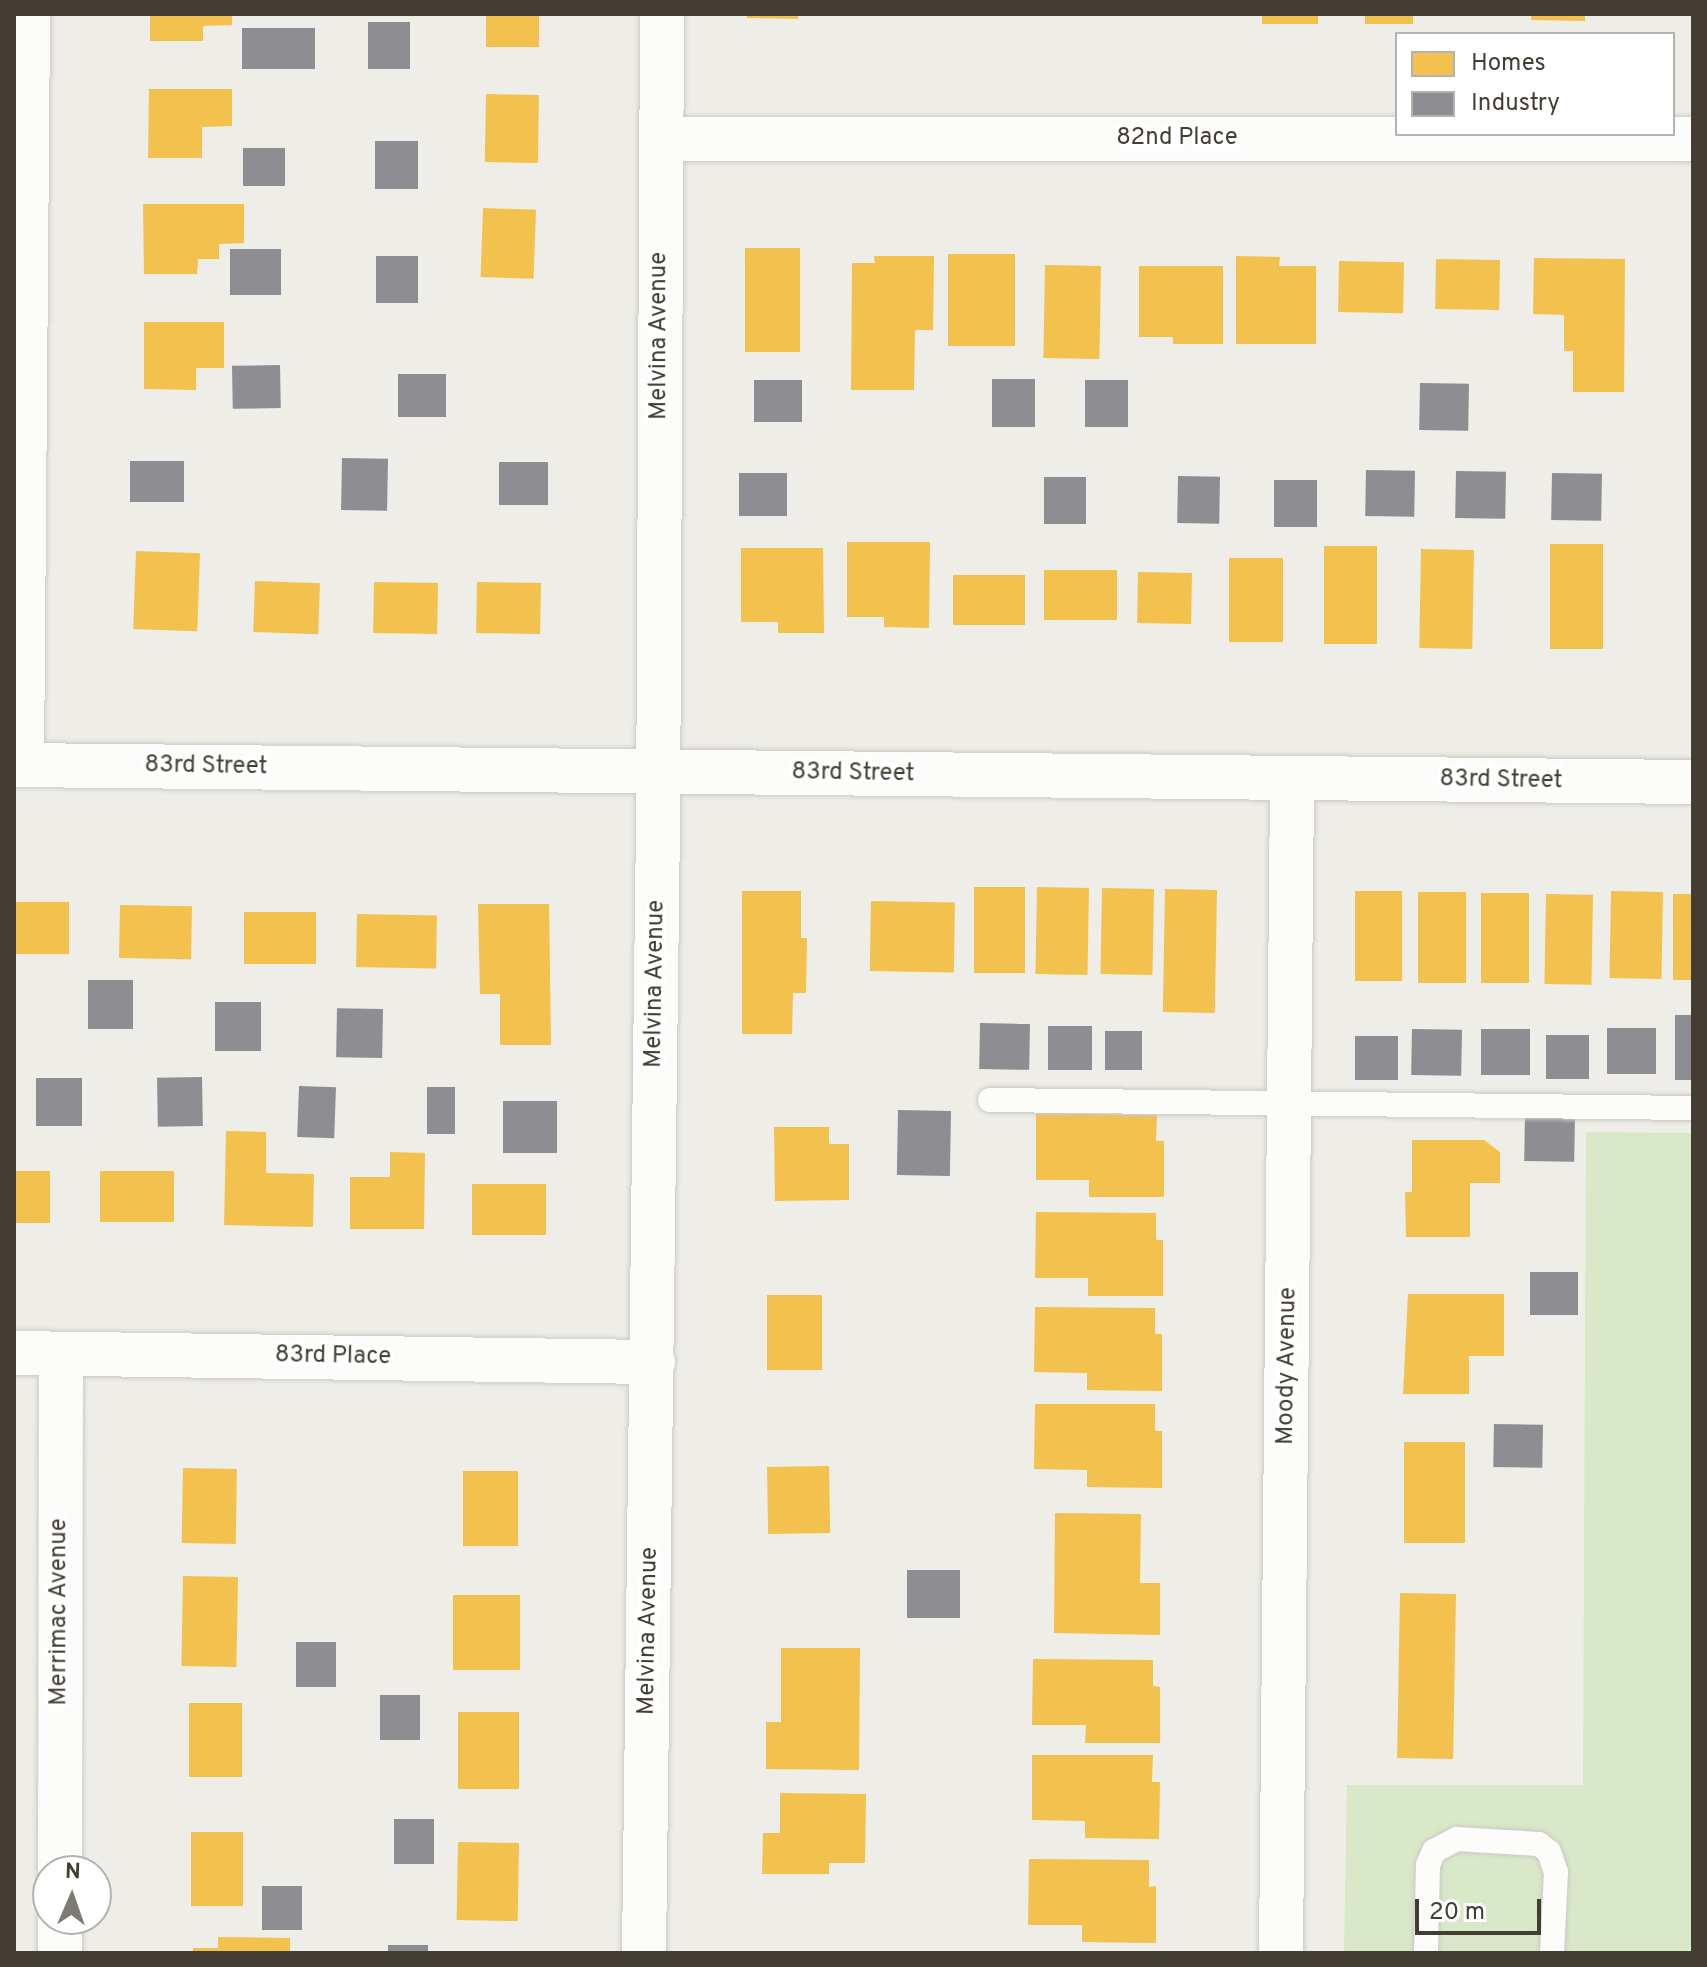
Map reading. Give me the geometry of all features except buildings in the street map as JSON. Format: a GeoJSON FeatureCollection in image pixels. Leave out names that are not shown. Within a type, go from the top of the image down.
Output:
{"type":"FeatureCollection","features":[{"type":"Feature","properties":{"kind":"street"},"geometry":{"type":"LineString","coordinates":[[18,765],[28,14]]}},
{"type":"Feature","properties":{"kind":"street","name":"Melvina Avenue"},"geometry":{"type":"LineString","coordinates":[[644,1953],[653,1362],[662,14]]}},
{"type":"Feature","properties":{"kind":"street","name":"82nd Place"},"geometry":{"type":"LineString","coordinates":[[661,139],[1693,139]]}},
{"type":"Feature","properties":{"kind":"street","name":"83rd Street"},"geometry":{"type":"LineString","coordinates":[[18,765],[1693,782]]}},
{"type":"Feature","properties":{"kind":"street","name":"Moody Avenue"},"geometry":{"type":"LineString","coordinates":[[1281,1953],[1292,779]]}},
{"type":"Feature","properties":{"kind":"street","name":"83rd Place"},"geometry":{"type":"LineString","coordinates":[[14,1353],[653,1362]]}},
{"type":"Feature","properties":{"kind":"street","name":"Merrimac Avenue"},"geometry":{"type":"LineString","coordinates":[[60,1855],[61,1354]]}},
{"type":"Feature","properties":{"kind":"lane"},"geometry":{"type":"LineString","coordinates":[[990,1100],[1693,1108]]}},
{"type":"Feature","properties":{"kind":"lane"},"geometry":{"type":"LineString","coordinates":[[1426,1953],[1428,1865],[1434,1851],[1457,1839],[1539,1844],[1549,1852],[1556,1872],[1552,1953]]}},
{"type":"Feature","properties":{"kind":"green space"},"geometry":{"type":"Polygon","coordinates":[[[1586,1132],[1693,1133],[1693,1953],[1344,1953],[1347,1785],[1583,1785],[1586,1132]]]}}]}
